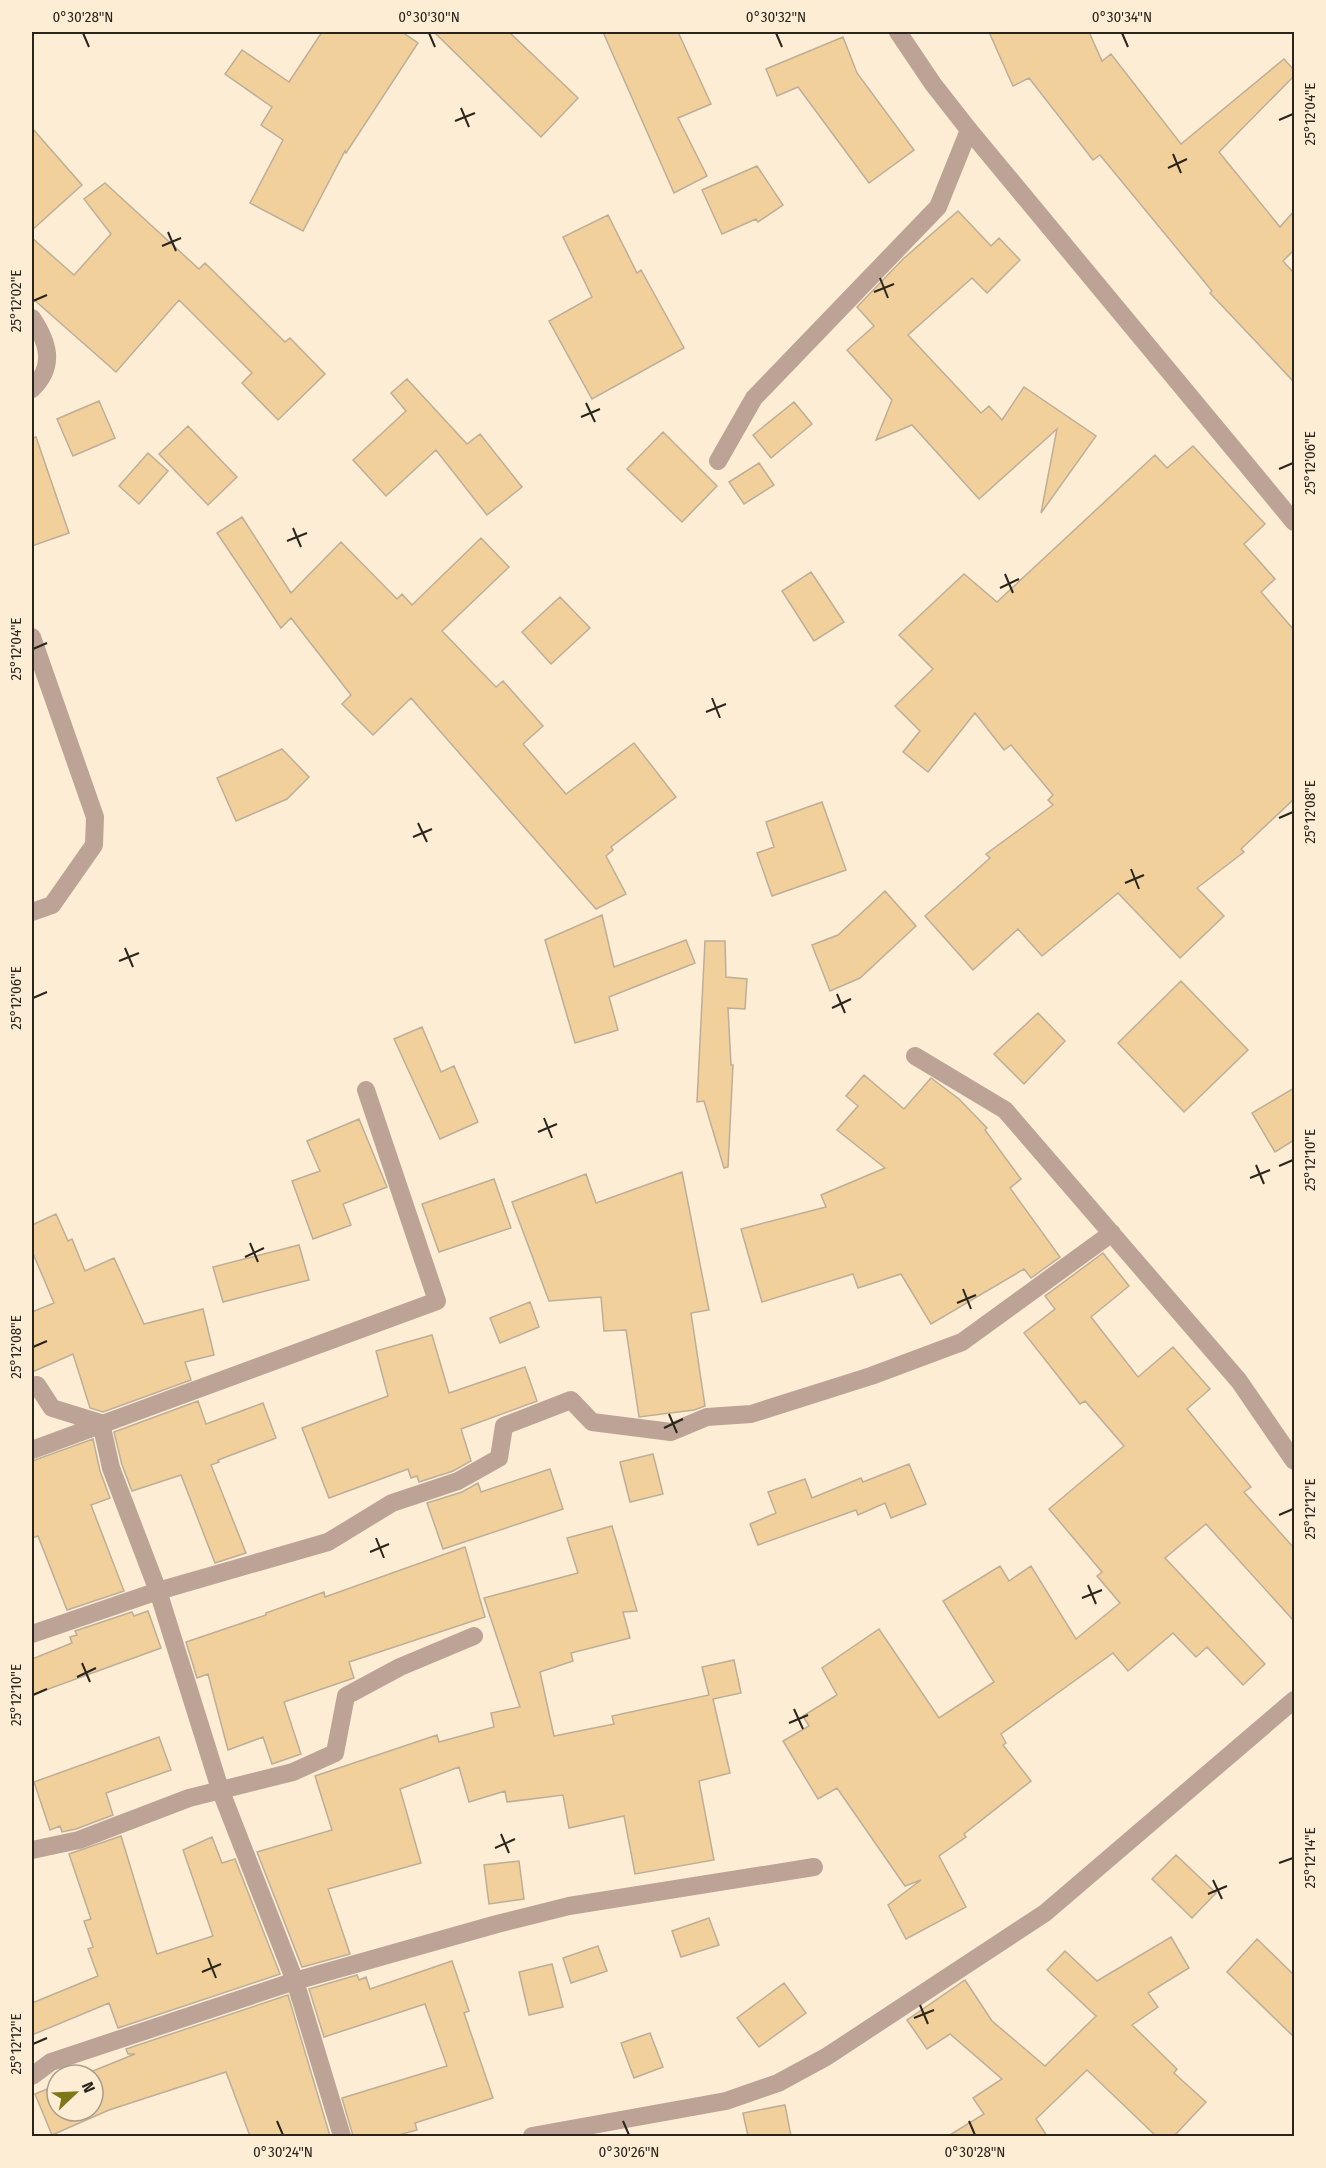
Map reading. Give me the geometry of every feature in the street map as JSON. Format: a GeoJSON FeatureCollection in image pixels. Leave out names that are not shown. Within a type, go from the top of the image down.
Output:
{"type":"FeatureCollection","features":[{"type":"Feature","properties":{"kind":"street"},"geometry":{"type":"LineString","coordinates":[[898,32],[933,84],[969,130],[1294,522]]}},
{"type":"Feature","properties":{"kind":"street"},"geometry":{"type":"LineString","coordinates":[[718,460],[754,398],[938,207],[969,130]]}},
{"type":"Feature","properties":{"kind":"street"},"geometry":{"type":"LineString","coordinates":[[32,318],[45,338],[47,366],[32,389]]}},
{"type":"Feature","properties":{"kind":"street"},"geometry":{"type":"LineString","coordinates":[[32,637],[95,817],[94,845],[52,905],[32,912]]}},
{"type":"Feature","properties":{"kind":"street"},"geometry":{"type":"LineString","coordinates":[[915,1056],[1005,1110],[1239,1381],[1294,1461]]}},
{"type":"Feature","properties":{"kind":"street"},"geometry":{"type":"LineString","coordinates":[[32,1450],[437,1300],[366,1090]]}},
{"type":"Feature","properties":{"kind":"street"},"geometry":{"type":"LineString","coordinates":[[32,1634],[158,1591],[328,1542],[392,1503],[458,1481],[499,1458],[504,1426],[571,1400],[592,1422],[671,1432],[707,1417],[752,1414],[871,1376],[962,1342],[1112,1233]]}},
{"type":"Feature","properties":{"kind":"street"},"geometry":{"type":"LineString","coordinates":[[37,1385],[52,1408],[101,1423]]}},
{"type":"Feature","properties":{"kind":"street"},"geometry":{"type":"LineString","coordinates":[[101,1423],[111,1468],[158,1591],[220,1789],[296,1981],[342,2136]]}},
{"type":"Feature","properties":{"kind":"street"},"geometry":{"type":"LineString","coordinates":[[32,1850],[79,1840],[189,1798],[293,1772],[334,1753],[346,1696],[400,1667],[474,1636]]}},
{"type":"Feature","properties":{"kind":"street"},"geometry":{"type":"LineString","coordinates":[[532,2136],[726,2101],[778,2083],[826,2057],[1045,1913],[1294,1700]]}},
{"type":"Feature","properties":{"kind":"street"},"geometry":{"type":"LineString","coordinates":[[32,2076],[51,2061],[296,1981],[569,1906],[814,1867]]}},
{"type":"Feature","properties":{"kind":"building"},"geometry":{"type":"Polygon","coordinates":[[[322,32],[402,32],[418,43],[346,153],[345,151],[303,231],[250,203],[283,140],[261,125],[272,107],[225,74],[242,50],[289,82],[322,32]]]}},
{"type":"Feature","properties":{"kind":"building"},"geometry":{"type":"Polygon","coordinates":[[[434,32],[509,32],[578,98],[541,137],[434,32]]]}},
{"type":"Feature","properties":{"kind":"building"},"geometry":{"type":"Polygon","coordinates":[[[603,32],[678,32],[711,104],[678,118],[707,176],[674,193],[603,32]]]}},
{"type":"Feature","properties":{"kind":"building"},"geometry":{"type":"Polygon","coordinates":[[[989,32],[1089,32],[1102,61],[1111,54],[1181,144],[1284,59],[1294,70],[1294,76],[1219,152],[1280,227],[1294,211],[1294,250],[1283,261],[1294,273],[1294,382],[1210,293],[1212,291],[1100,155],[1093,160],[1029,78],[1013,86],[989,32]]]}},
{"type":"Feature","properties":{"kind":"building"},"geometry":{"type":"Polygon","coordinates":[[[843,37],[857,73],[914,150],[869,183],[798,87],[777,96],[766,69],[843,37]]]}},
{"type":"Feature","properties":{"kind":"building"},"geometry":{"type":"Polygon","coordinates":[[[32,128],[82,185],[32,230],[32,128]]]}},
{"type":"Feature","properties":{"kind":"building"},"geometry":{"type":"Polygon","coordinates":[[[757,166],[783,205],[758,222],[756,219],[722,234],[702,190],[757,166]]]}},
{"type":"Feature","properties":{"kind":"building"},"geometry":{"type":"Polygon","coordinates":[[[105,183],[199,269],[205,263],[285,342],[290,338],[325,374],[278,420],[242,383],[252,373],[179,300],[116,372],[32,298],[32,238],[74,275],[111,234],[84,199],[105,183]]]}},
{"type":"Feature","properties":{"kind":"building"},"geometry":{"type":"Polygon","coordinates":[[[958,211],[991,246],[999,238],[1020,260],[987,293],[972,278],[908,335],[981,413],[989,406],[1002,420],[1024,387],[1096,436],[1041,513],[1057,429],[979,499],[912,425],[876,440],[892,400],[847,350],[874,326],[857,307],[903,259],[958,211]]]}},
{"type":"Feature","properties":{"kind":"building"},"geometry":{"type":"Polygon","coordinates":[[[608,215],[637,273],[641,270],[684,348],[592,399],[549,321],[592,297],[563,237],[608,215]]]}},
{"type":"Feature","properties":{"kind":"building"},"geometry":{"type":"Polygon","coordinates":[[[407,379],[467,444],[480,434],[522,487],[487,515],[436,450],[386,496],[353,460],[406,411],[391,393],[407,379]]]}},
{"type":"Feature","properties":{"kind":"building"},"geometry":{"type":"Polygon","coordinates":[[[99,401],[115,438],[73,456],[57,419],[99,401]]]}},
{"type":"Feature","properties":{"kind":"building"},"geometry":{"type":"Polygon","coordinates":[[[794,402],[812,424],[771,458],[753,435],[794,402]]]}},
{"type":"Feature","properties":{"kind":"building"},"geometry":{"type":"Polygon","coordinates":[[[188,426],[237,477],[208,505],[159,454],[188,426]]]}},
{"type":"Feature","properties":{"kind":"building"},"geometry":{"type":"Polygon","coordinates":[[[663,432],[717,486],[682,522],[627,469],[663,432]]]}},
{"type":"Feature","properties":{"kind":"building"},"geometry":{"type":"Polygon","coordinates":[[[36,437],[69,533],[32,546],[32,438],[36,437]]]}},
{"type":"Feature","properties":{"kind":"building"},"geometry":{"type":"Polygon","coordinates":[[[1193,446],[1265,524],[1244,544],[1275,579],[1261,592],[1294,630],[1294,799],[1241,849],[1244,852],[1197,888],[1224,916],[1180,958],[1118,893],[1042,956],[1018,929],[973,970],[925,916],[990,858],[986,854],[1053,805],[1048,800],[1053,795],[1011,745],[1004,750],[975,713],[928,772],[903,752],[920,731],[895,706],[933,669],[899,635],[964,574],[997,602],[1155,455],[1167,468],[1193,446]]]}},
{"type":"Feature","properties":{"kind":"building"},"geometry":{"type":"Polygon","coordinates":[[[148,453],[168,471],[139,504],[119,486],[148,453]]]}},
{"type":"Feature","properties":{"kind":"building"},"geometry":{"type":"Polygon","coordinates":[[[759,463],[774,485],[744,504],[729,482],[759,463]]]}},
{"type":"Feature","properties":{"kind":"building"},"geometry":{"type":"Polygon","coordinates":[[[242,517],[291,593],[341,542],[397,599],[402,594],[412,605],[481,538],[509,567],[442,631],[496,687],[503,681],[543,726],[523,744],[566,794],[634,743],[676,797],[611,847],[613,850],[606,856],[626,894],[596,909],[411,698],[373,735],[342,704],[351,695],[291,618],[281,628],[217,533],[242,517]]]}},
{"type":"Feature","properties":{"kind":"building"},"geometry":{"type":"Polygon","coordinates":[[[811,572],[844,622],[814,641],[782,591],[811,572]]]}},
{"type":"Feature","properties":{"kind":"building"},"geometry":{"type":"Polygon","coordinates":[[[560,597],[590,628],[551,664],[522,632],[560,597]]]}},
{"type":"Feature","properties":{"kind":"building"},"geometry":{"type":"Polygon","coordinates":[[[282,749],[309,777],[287,799],[236,821],[217,778],[282,749]]]}},
{"type":"Feature","properties":{"kind":"building"},"geometry":{"type":"Polygon","coordinates":[[[822,802],[846,870],[772,896],[757,853],[774,847],[766,822],[822,802]]]}},
{"type":"Feature","properties":{"kind":"building"},"geometry":{"type":"Polygon","coordinates":[[[885,891],[916,926],[860,978],[830,991],[812,945],[838,935],[885,891]]]}},
{"type":"Feature","properties":{"kind":"building"},"geometry":{"type":"Polygon","coordinates":[[[602,915],[614,967],[686,940],[695,963],[609,997],[618,1030],[575,1043],[545,940],[602,915]]]}},
{"type":"Feature","properties":{"kind":"building"},"geometry":{"type":"Polygon","coordinates":[[[705,941],[725,941],[726,977],[747,979],[745,1009],[728,1008],[731,1065],[733,1065],[728,1167],[724,1168],[704,1101],[697,1102],[705,941]]]}},
{"type":"Feature","properties":{"kind":"building"},"geometry":{"type":"Polygon","coordinates":[[[1181,981],[1248,1050],[1184,1112],[1118,1043],[1181,981]]]}},
{"type":"Feature","properties":{"kind":"building"},"geometry":{"type":"Polygon","coordinates":[[[1038,1013],[1065,1041],[1024,1084],[994,1054],[1038,1013]]]}},
{"type":"Feature","properties":{"kind":"building"},"geometry":{"type":"Polygon","coordinates":[[[422,1027],[441,1072],[454,1066],[478,1122],[440,1139],[394,1039],[422,1027]]]}},
{"type":"Feature","properties":{"kind":"building"},"geometry":{"type":"Polygon","coordinates":[[[864,1075],[904,1109],[931,1078],[959,1099],[987,1128],[985,1130],[1021,1179],[1010,1188],[1060,1257],[1031,1278],[1024,1269],[931,1324],[901,1274],[858,1288],[853,1274],[762,1302],[741,1229],[826,1207],[821,1195],[885,1168],[837,1130],[858,1106],[846,1096],[864,1075]]]}},
{"type":"Feature","properties":{"kind":"building"},"geometry":{"type":"Polygon","coordinates":[[[1294,1088],[1294,1140],[1275,1152],[1252,1113],[1294,1088]]]}},
{"type":"Feature","properties":{"kind":"building"},"geometry":{"type":"Polygon","coordinates":[[[359,1119],[387,1187],[343,1204],[351,1225],[313,1239],[292,1181],[320,1171],[307,1141],[359,1119]]]}},
{"type":"Feature","properties":{"kind":"building"},"geometry":{"type":"Polygon","coordinates":[[[682,1172],[709,1310],[691,1313],[705,1406],[694,1410],[639,1417],[626,1330],[604,1331],[601,1297],[549,1301],[512,1202],[586,1174],[596,1203],[682,1172]]]}},
{"type":"Feature","properties":{"kind":"building"},"geometry":{"type":"Polygon","coordinates":[[[494,1179],[511,1228],[439,1252],[422,1204],[494,1179]]]}},
{"type":"Feature","properties":{"kind":"building"},"geometry":{"type":"Polygon","coordinates":[[[56,1214],[68,1241],[72,1239],[85,1271],[114,1258],[144,1324],[203,1309],[214,1355],[185,1362],[191,1380],[103,1412],[90,1408],[73,1354],[32,1372],[32,1312],[54,1303],[32,1251],[32,1225],[56,1214]]]}},
{"type":"Feature","properties":{"kind":"building"},"geometry":{"type":"Polygon","coordinates":[[[299,1245],[309,1280],[223,1302],[213,1267],[299,1245]]]}},
{"type":"Feature","properties":{"kind":"building"},"geometry":{"type":"Polygon","coordinates":[[[1103,1253],[1129,1286],[1091,1317],[1138,1377],[1173,1347],[1210,1389],[1187,1409],[1251,1487],[1244,1492],[1294,1548],[1294,1621],[1206,1524],[1165,1558],[1265,1664],[1243,1685],[1207,1647],[1196,1657],[1173,1633],[1128,1671],[1113,1653],[1001,1734],[1006,1743],[1003,1745],[1031,1781],[964,1834],[966,1837],[939,1856],[966,1907],[906,1939],[888,1905],[921,1880],[905,1886],[837,1788],[818,1799],[783,1741],[809,1726],[803,1716],[837,1695],[822,1668],[879,1629],[939,1718],[994,1682],[943,1601],[1000,1566],[1009,1581],[1031,1566],[1076,1639],[1120,1603],[1097,1576],[1102,1572],[1049,1509],[1124,1446],[1085,1401],[1080,1404],[1024,1333],[1055,1309],[1045,1296],[1103,1253]]]}},
{"type":"Feature","properties":{"kind":"building"},"geometry":{"type":"Polygon","coordinates":[[[530,1302],[539,1327],[500,1343],[490,1318],[530,1302]]]}},
{"type":"Feature","properties":{"kind":"building"},"geometry":{"type":"Polygon","coordinates":[[[432,1335],[449,1393],[525,1367],[537,1401],[461,1429],[471,1461],[453,1471],[419,1482],[417,1476],[411,1478],[408,1469],[329,1498],[302,1428],[388,1396],[376,1351],[432,1335]]]}},
{"type":"Feature","properties":{"kind":"building"},"geometry":{"type":"Polygon","coordinates":[[[198,1401],[206,1424],[263,1403],[276,1438],[218,1460],[219,1462],[211,1465],[246,1553],[215,1563],[181,1475],[132,1491],[122,1465],[114,1432],[198,1401]]]}},
{"type":"Feature","properties":{"kind":"building"},"geometry":{"type":"Polygon","coordinates":[[[93,1439],[100,1471],[110,1498],[91,1505],[124,1591],[67,1610],[38,1536],[32,1538],[32,1461],[93,1439]]]}},
{"type":"Feature","properties":{"kind":"building"},"geometry":{"type":"Polygon","coordinates":[[[653,1454],[663,1494],[630,1502],[620,1462],[653,1454]]]}},
{"type":"Feature","properties":{"kind":"building"},"geometry":{"type":"Polygon","coordinates":[[[909,1464],[926,1504],[891,1518],[885,1503],[858,1515],[856,1510],[758,1545],[750,1524],[776,1513],[768,1492],[805,1479],[812,1498],[861,1478],[863,1482],[909,1464]]]}},
{"type":"Feature","properties":{"kind":"building"},"geometry":{"type":"Polygon","coordinates":[[[550,1469],[563,1509],[443,1549],[427,1503],[462,1492],[478,1483],[481,1492],[550,1469]]]}},
{"type":"Feature","properties":{"kind":"building"},"geometry":{"type":"Polygon","coordinates":[[[612,1526],[637,1611],[623,1612],[630,1638],[571,1653],[573,1661],[540,1672],[554,1736],[614,1724],[612,1716],[709,1695],[702,1667],[734,1660],[741,1693],[713,1699],[730,1773],[699,1781],[714,1860],[635,1874],[624,1816],[569,1828],[563,1795],[507,1802],[505,1791],[469,1802],[459,1767],[400,1789],[421,1863],[328,1889],[350,1954],[302,1967],[257,1852],[332,1830],[315,1776],[437,1735],[439,1742],[494,1727],[491,1713],[520,1707],[484,1598],[578,1573],[567,1538],[612,1526]]]}},
{"type":"Feature","properties":{"kind":"building"},"geometry":{"type":"Polygon","coordinates":[[[465,1547],[485,1617],[349,1662],[354,1678],[284,1702],[301,1754],[272,1764],[263,1737],[228,1750],[208,1674],[197,1678],[186,1642],[266,1615],[266,1613],[324,1592],[325,1597],[465,1547]]]}},
{"type":"Feature","properties":{"kind":"building"},"geometry":{"type":"Polygon","coordinates":[[[148,1611],[161,1648],[32,1695],[32,1659],[72,1643],[70,1637],[77,1635],[75,1631],[132,1612],[134,1616],[148,1611]]]}},
{"type":"Feature","properties":{"kind":"building"},"geometry":{"type":"Polygon","coordinates":[[[159,1737],[171,1770],[106,1793],[113,1815],[76,1829],[62,1832],[60,1826],[50,1830],[34,1782],[159,1737]]]}},
{"type":"Feature","properties":{"kind":"building"},"geometry":{"type":"Polygon","coordinates":[[[121,1836],[157,1954],[213,1936],[183,1850],[212,1837],[222,1863],[235,1859],[280,1974],[118,2028],[109,2003],[32,2035],[32,2003],[98,1976],[88,1949],[93,1947],[84,1921],[91,1919],[69,1854],[121,1836]]]}},
{"type":"Feature","properties":{"kind":"building"},"geometry":{"type":"Polygon","coordinates":[[[1176,1855],[1216,1893],[1192,1918],[1152,1879],[1176,1855]]]}},
{"type":"Feature","properties":{"kind":"building"},"geometry":{"type":"Polygon","coordinates":[[[519,1861],[524,1899],[489,1904],[484,1865],[519,1861]]]}},
{"type":"Feature","properties":{"kind":"building"},"geometry":{"type":"Polygon","coordinates":[[[709,1918],[719,1945],[681,1957],[672,1931],[709,1918]]]}},
{"type":"Feature","properties":{"kind":"building"},"geometry":{"type":"Polygon","coordinates":[[[1171,1937],[1189,1968],[1148,1993],[1158,2007],[1132,2025],[1177,2069],[1174,2073],[1206,2102],[1174,2136],[1156,2136],[1087,2070],[1036,2119],[1047,2136],[948,2136],[984,2114],[973,2098],[1002,2079],[950,2034],[927,2049],[907,2020],[965,1980],[992,2021],[1045,2066],[1096,2016],[1047,1970],[1065,1951],[1097,1981],[1171,1937]]]}},
{"type":"Feature","properties":{"kind":"building"},"geometry":{"type":"Polygon","coordinates":[[[1257,1939],[1294,1975],[1294,2037],[1227,1972],[1257,1939]]]}},
{"type":"Feature","properties":{"kind":"building"},"geometry":{"type":"Polygon","coordinates":[[[598,1946],[607,1971],[571,1983],[563,1958],[598,1946]]]}},
{"type":"Feature","properties":{"kind":"building"},"geometry":{"type":"Polygon","coordinates":[[[452,1961],[469,2011],[464,2013],[493,2098],[415,2123],[417,2130],[395,2136],[353,2136],[342,2098],[447,2066],[425,2004],[324,2037],[309,1989],[357,1975],[359,1980],[366,1977],[370,1989],[452,1961]]]}},
{"type":"Feature","properties":{"kind":"building"},"geometry":{"type":"Polygon","coordinates":[[[552,1964],[563,2007],[529,2015],[519,1972],[552,1964]]]}},
{"type":"Feature","properties":{"kind":"building"},"geometry":{"type":"Polygon","coordinates":[[[784,1983],[806,2013],[759,2047],[737,2018],[784,1983]]]}},
{"type":"Feature","properties":{"kind":"building"},"geometry":{"type":"Polygon","coordinates":[[[288,1995],[330,2136],[250,2136],[226,2072],[105,2112],[105,2066],[135,2054],[128,2054],[126,2049],[288,1995]]]}},
{"type":"Feature","properties":{"kind":"building"},"geometry":{"type":"Polygon","coordinates":[[[650,2033],[663,2067],[634,2078],[621,2043],[650,2033]]]}},
{"type":"Feature","properties":{"kind":"building"},"geometry":{"type":"Polygon","coordinates":[[[45,2090],[45,2118],[35,2094],[45,2090]]]}},
{"type":"Feature","properties":{"kind":"building"},"geometry":{"type":"Polygon","coordinates":[[[785,2105],[791,2136],[748,2136],[743,2113],[785,2105]]]}},
{"type":"Feature","properties":{"kind":"building"},"geometry":{"type":"Polygon","coordinates":[[[47,2123],[79,2123],[52,2135],[47,2123]]]}}]}
